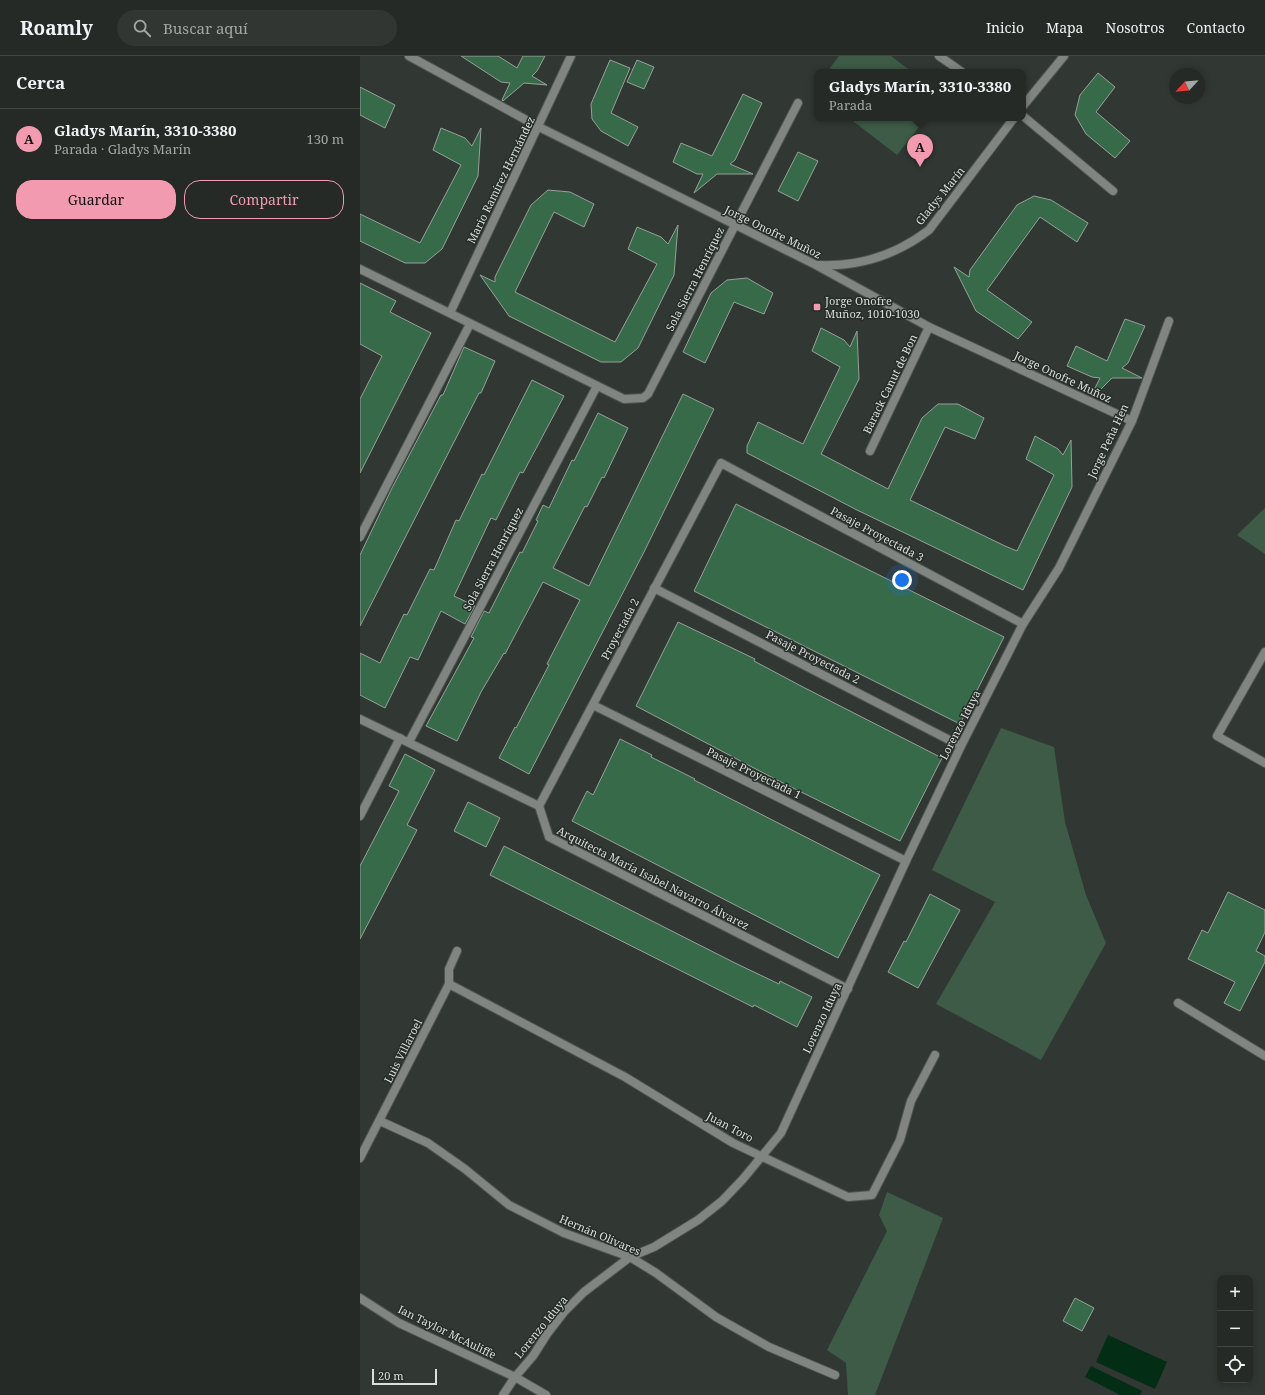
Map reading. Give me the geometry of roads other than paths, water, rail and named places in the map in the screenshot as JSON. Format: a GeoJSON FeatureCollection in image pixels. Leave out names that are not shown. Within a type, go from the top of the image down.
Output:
{"type":"FeatureCollection","features":[{"type":"Feature","properties":{"kind":"street","name":"Jorge Onofre Muñoz"},"geometry":{"type":"LineString","coordinates":[[409,56],[539,127],[816,264],[929,327],[1132,421]]}},
{"type":"Feature","properties":{"kind":"street","name":"Mario Ramírez Hernández"},"geometry":{"type":"LineString","coordinates":[[450,314],[571,56]]}},
{"type":"Feature","properties":{"kind":"street"},"geometry":{"type":"LineString","coordinates":[[939,56],[958,69]]}},
{"type":"Feature","properties":{"kind":"street"},"geometry":{"type":"LineString","coordinates":[[1026,102],[1064,56]]}},
{"type":"Feature","properties":{"kind":"street","name":"Sola Sierra Henríquez"},"geometry":{"type":"LineString","coordinates":[[360,269],[624,399],[637,400],[648,394],[798,103]]}},
{"type":"Feature","properties":{"kind":"street"},"geometry":{"type":"LineString","coordinates":[[1026,118],[1113,191]]}},
{"type":"Feature","properties":{"kind":"street","name":"Gladys Marín"},"geometry":{"type":"LineString","coordinates":[[816,264],[836,266],[876,259],[913,242],[929,230],[1012,121]]}},
{"type":"Feature","properties":{"kind":"street","name":"Jorge Peña Hen"},"geometry":{"type":"LineString","coordinates":[[1059,568],[1132,421],[1169,321]]}},
{"type":"Feature","properties":{"kind":"street"},"geometry":{"type":"LineString","coordinates":[[360,537],[470,324]]}},
{"type":"Feature","properties":{"kind":"street","name":"Barack Canut de Bon"},"geometry":{"type":"LineString","coordinates":[[870,451],[929,327]]}},
{"type":"Feature","properties":{"kind":"street","name":"Sola Sierra Henríquez"},"geometry":{"type":"LineString","coordinates":[[409,742],[597,386]]}},
{"type":"Feature","properties":{"kind":"street","name":"Proyectada 2"},"geometry":{"type":"LineString","coordinates":[[539,806],[721,463]]}},
{"type":"Feature","properties":{"kind":"street","name":"Pasaje Proyectada 3"},"geometry":{"type":"LineString","coordinates":[[721,463],[1023,624]]}},
{"type":"Feature","properties":{"kind":"street","name":"Lorenzo Iduya"},"geometry":{"type":"LineString","coordinates":[[503,1395],[514,1377],[533,1356],[564,1312],[584,1292],[630,1258],[654,1247],[698,1220],[732,1190],[780,1134],[906,861],[961,746],[1023,624],[1059,568]]}},
{"type":"Feature","properties":{"kind":"street","name":"Pasaje Proyectada 2"},"geometry":{"type":"LineString","coordinates":[[654,588],[961,746]]}},
{"type":"Feature","properties":{"kind":"street"},"geometry":{"type":"LineString","coordinates":[[1265,652],[1217,736],[1265,763]]}},
{"type":"Feature","properties":{"kind":"street","name":"Pasaje Proyectada 1"},"geometry":{"type":"LineString","coordinates":[[593,705],[906,861]]}},
{"type":"Feature","properties":{"kind":"street"},"geometry":{"type":"LineString","coordinates":[[360,719],[539,806]]}},
{"type":"Feature","properties":{"kind":"street"},"geometry":{"type":"LineString","coordinates":[[360,816],[400,738]]}},
{"type":"Feature","properties":{"kind":"street","name":"Arquitecta María Isabel Navarro Álvarez"},"geometry":{"type":"LineString","coordinates":[[539,806],[549,837],[848,989]]}},
{"type":"Feature","properties":{"kind":"street","name":"Luis Villaroel"},"geometry":{"type":"LineString","coordinates":[[360,1158],[449,984],[449,969],[457,951]]}},
{"type":"Feature","properties":{"kind":"street","name":"Juan Toro"},"geometry":{"type":"LineString","coordinates":[[449,984],[625,1077],[732,1143],[848,1197],[872,1195],[900,1140],[911,1101],[935,1055]]}},
{"type":"Feature","properties":{"kind":"street"},"geometry":{"type":"LineString","coordinates":[[1178,1003],[1265,1056]]}},
{"type":"Feature","properties":{"kind":"street","name":"Hernán Olivares"},"geometry":{"type":"LineString","coordinates":[[380,1121],[428,1143],[465,1169],[509,1205],[564,1233],[630,1258],[656,1273],[716,1317],[769,1347],[835,1375]]}},
{"type":"Feature","properties":{"kind":"street","name":"Ian Taylor McAuliffe"},"geometry":{"type":"LineString","coordinates":[[360,1298],[399,1323],[514,1377],[546,1395]]}},
{"type":"Feature","properties":{"kind":"place","name":"Gladys Marín, 3310-3380"},"geometry":{"type":"Point","coordinates":[920,167]}},
{"type":"Feature","properties":{"kind":"place","name":"Jorge Onofre Muñoz, 1010-1030"},"geometry":{"type":"Point","coordinates":[817,307]}}]}
